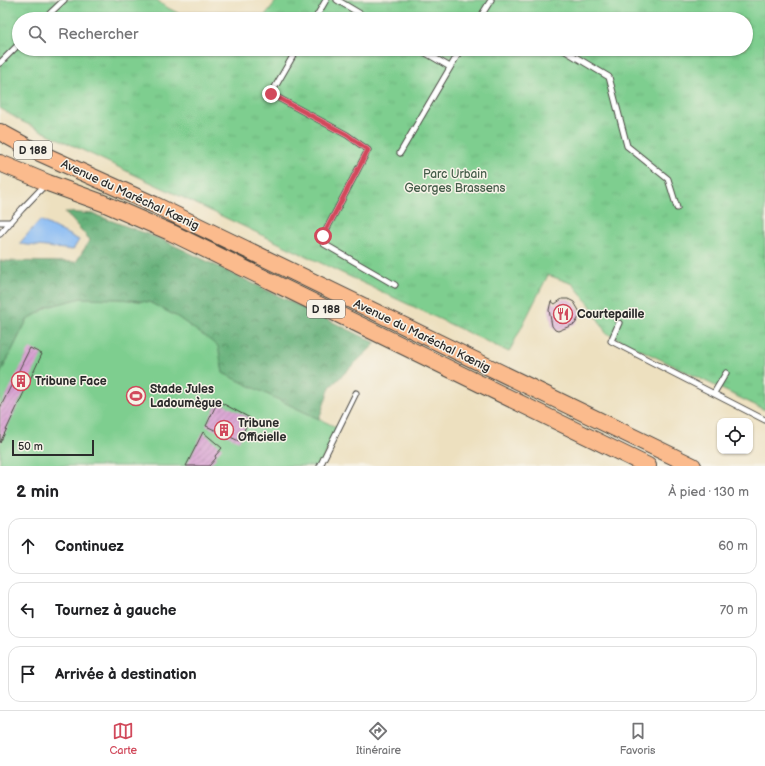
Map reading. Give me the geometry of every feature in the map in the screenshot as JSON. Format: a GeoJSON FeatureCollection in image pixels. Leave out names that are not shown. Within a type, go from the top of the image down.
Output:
{"type":"FeatureCollection","features":[{"type":"Feature","properties":{"kind":"main road","name":"Avenue du Maréchal Kœnig"},"geometry":{"type":"LineString","coordinates":[[0,132],[33,150],[162,209],[693,466]]}},
{"type":"Feature","properties":{"kind":"main road","name":"Avenue du Maréchal Kœnig"},"geometry":{"type":"LineString","coordinates":[[0,163],[48,183],[103,203],[172,233],[648,466]]}},
{"type":"Feature","properties":{"kind":"lane"},"geometry":{"type":"LineString","coordinates":[[51,12],[64,0]]}},
{"type":"Feature","properties":{"kind":"lane"},"geometry":{"type":"LineString","coordinates":[[319,12],[326,0]]}},
{"type":"Feature","properties":{"kind":"lane"},"geometry":{"type":"LineString","coordinates":[[337,0],[357,12]]}},
{"type":"Feature","properties":{"kind":"lane"},"geometry":{"type":"LineString","coordinates":[[484,12],[491,0]]}},
{"type":"Feature","properties":{"kind":"lane"},"geometry":{"type":"LineString","coordinates":[[0,63],[12,51]]}},
{"type":"Feature","properties":{"kind":"lane"},"geometry":{"type":"LineString","coordinates":[[293,56],[271,94],[347,135],[368,150],[323,236],[324,244],[395,285]]}},
{"type":"Feature","properties":{"kind":"lane"},"geometry":{"type":"LineString","coordinates":[[430,56],[450,68]]}},
{"type":"Feature","properties":{"kind":"lane"},"geometry":{"type":"LineString","coordinates":[[400,153],[457,56]]}},
{"type":"Feature","properties":{"kind":"lane"},"geometry":{"type":"LineString","coordinates":[[574,56],[609,77],[627,146],[668,179],[677,208]]}},
{"type":"Feature","properties":{"kind":"lane"},"geometry":{"type":"LineString","coordinates":[[0,234],[48,183]]}},
{"type":"Feature","properties":{"kind":"lane"},"geometry":{"type":"LineString","coordinates":[[0,222],[11,222]]}},
{"type":"Feature","properties":{"kind":"lane"},"geometry":{"type":"LineString","coordinates":[[618,323],[611,340],[765,420]]}},
{"type":"Feature","properties":{"kind":"lane"},"geometry":{"type":"LineString","coordinates":[[714,393],[726,373]]}},
{"type":"Feature","properties":{"kind":"lane"},"geometry":{"type":"LineString","coordinates":[[320,466],[356,393]]}},
{"type":"Feature","properties":{"kind":"green space","name":"Parc Urbain Georges Brassens"},"geometry":{"type":"Polygon","coordinates":[[[0,0],[157,0],[164,6],[176,12],[12,12],[12,56],[753,56],[753,12],[268,12],[277,0],[765,0],[765,410],[606,333],[590,305],[573,284],[548,275],[509,352],[21,121],[0,108],[0,0]]]}},
{"type":"Feature","properties":{"kind":"green space"},"geometry":{"type":"Polygon","coordinates":[[[65,212],[93,214],[161,239],[376,343],[330,387],[319,419],[223,373],[218,346],[176,316],[149,302],[121,299],[81,298],[47,307],[27,320],[0,374],[0,261],[76,262],[90,240],[65,212]]]}},
{"type":"Feature","properties":{"kind":"green space","name":"Stade Jules Ladoumègue"},"geometry":{"type":"Polygon","coordinates":[[[81,298],[121,299],[149,302],[176,316],[219,346],[223,373],[338,428],[320,466],[0,466],[0,374],[27,320],[50,306],[81,298]]]}},
{"type":"Feature","properties":{"kind":"water"},"geometry":{"type":"Polygon","coordinates":[[[40,220],[79,240],[73,250],[19,244],[40,220]]]}},
{"type":"Feature","properties":{"kind":"building","name":"Courtepaille"},"geometry":{"type":"Polygon","coordinates":[[[562,299],[568,299],[574,302],[581,314],[575,324],[558,331],[552,326],[549,310],[551,301],[555,304],[562,299]]]}},
{"type":"Feature","properties":{"kind":"building","name":"Tribune Face"},"geometry":{"type":"Polygon","coordinates":[[[30,348],[42,354],[0,443],[0,408],[30,348]]]}},
{"type":"Feature","properties":{"kind":"building"},"geometry":{"type":"Polygon","coordinates":[[[218,401],[250,418],[239,441],[206,426],[218,401]]]}},
{"type":"Feature","properties":{"kind":"building"},"geometry":{"type":"Polygon","coordinates":[[[203,432],[222,448],[209,466],[186,466],[203,432]]]}},
{"type":"Feature","properties":{"kind":"place","name":"Courtepaille"},"geometry":{"type":"Point","coordinates":[563,314]}},
{"type":"Feature","properties":{"kind":"place","name":"Tribune Face"},"geometry":{"type":"Point","coordinates":[21,381]}},
{"type":"Feature","properties":{"kind":"place","name":"Stade Jules Ladoumègue"},"geometry":{"type":"Point","coordinates":[136,396]}},
{"type":"Feature","properties":{"kind":"place","name":"Tribune Officielle"},"geometry":{"type":"Point","coordinates":[224,430]}},
{"type":"Feature","properties":{"kind":"route"},"geometry":{"type":"LineString","coordinates":[[271,94],[347,135],[368,150],[323,236]]}}]}
